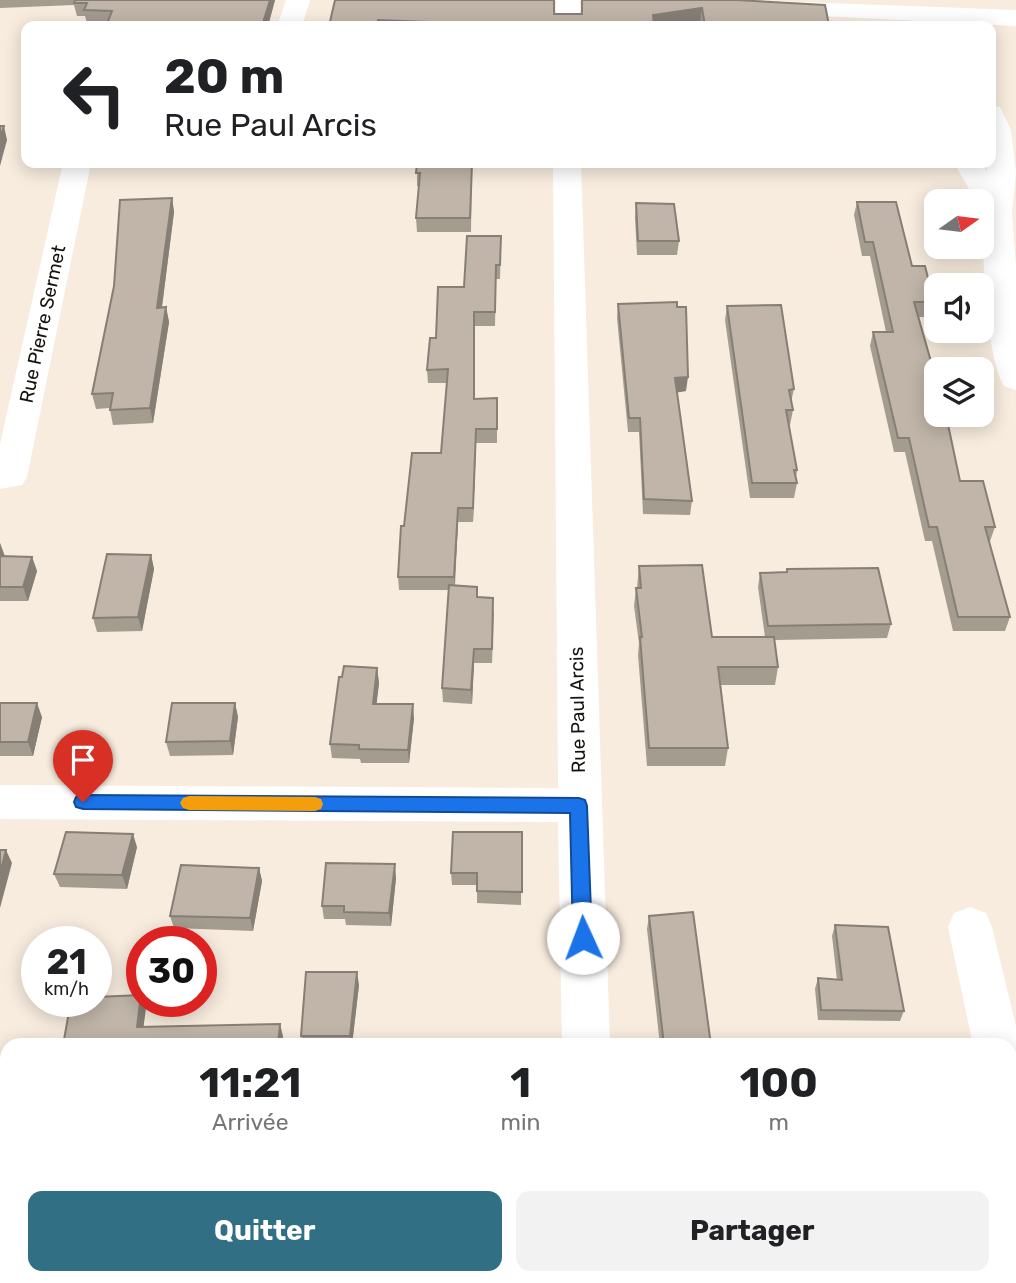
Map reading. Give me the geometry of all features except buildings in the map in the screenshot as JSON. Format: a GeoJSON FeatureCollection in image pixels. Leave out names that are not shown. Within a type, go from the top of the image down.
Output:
{"type":"FeatureCollection","features":[{"type":"Feature","properties":{"kind":"street"},"geometry":{"type":"LineString","coordinates":[[292,21],[298,0]]}},
{"type":"Feature","properties":{"kind":"street"},"geometry":{"type":"LineString","coordinates":[[568,0],[568,21]]}},
{"type":"Feature","properties":{"kind":"street"},"geometry":{"type":"LineString","coordinates":[[754,7],[1016,18]]}},
{"type":"Feature","properties":{"kind":"street"},"geometry":{"type":"LineString","coordinates":[[996,128],[1002,175],[997,212],[1006,340],[1016,379]]}},
{"type":"Feature","properties":{"kind":"street","name":"Rue Pierre Sermet"},"geometry":{"type":"LineString","coordinates":[[0,477],[9,477],[76,168]]}},
{"type":"Feature","properties":{"kind":"street","name":"Rue Paul Arcis"},"geometry":{"type":"LineString","coordinates":[[567,168],[586,1038]]}},
{"type":"Feature","properties":{"kind":"street"},"geometry":{"type":"LineString","coordinates":[[971,168],[997,212]]}},
{"type":"Feature","properties":{"kind":"street"},"geometry":{"type":"LineString","coordinates":[[0,802],[579,806]]}},
{"type":"Feature","properties":{"kind":"street"},"geometry":{"type":"LineString","coordinates":[[970,927],[995,1038]]}},
{"type":"Feature","properties":{"kind":"slow traffic"},"geometry":{"type":"LineString","coordinates":[[189,803],[315,804]]}},
{"type":"Feature","properties":{"kind":"route"},"geometry":{"type":"LineString","coordinates":[[83,802],[579,806],[583,938]]}}]}
